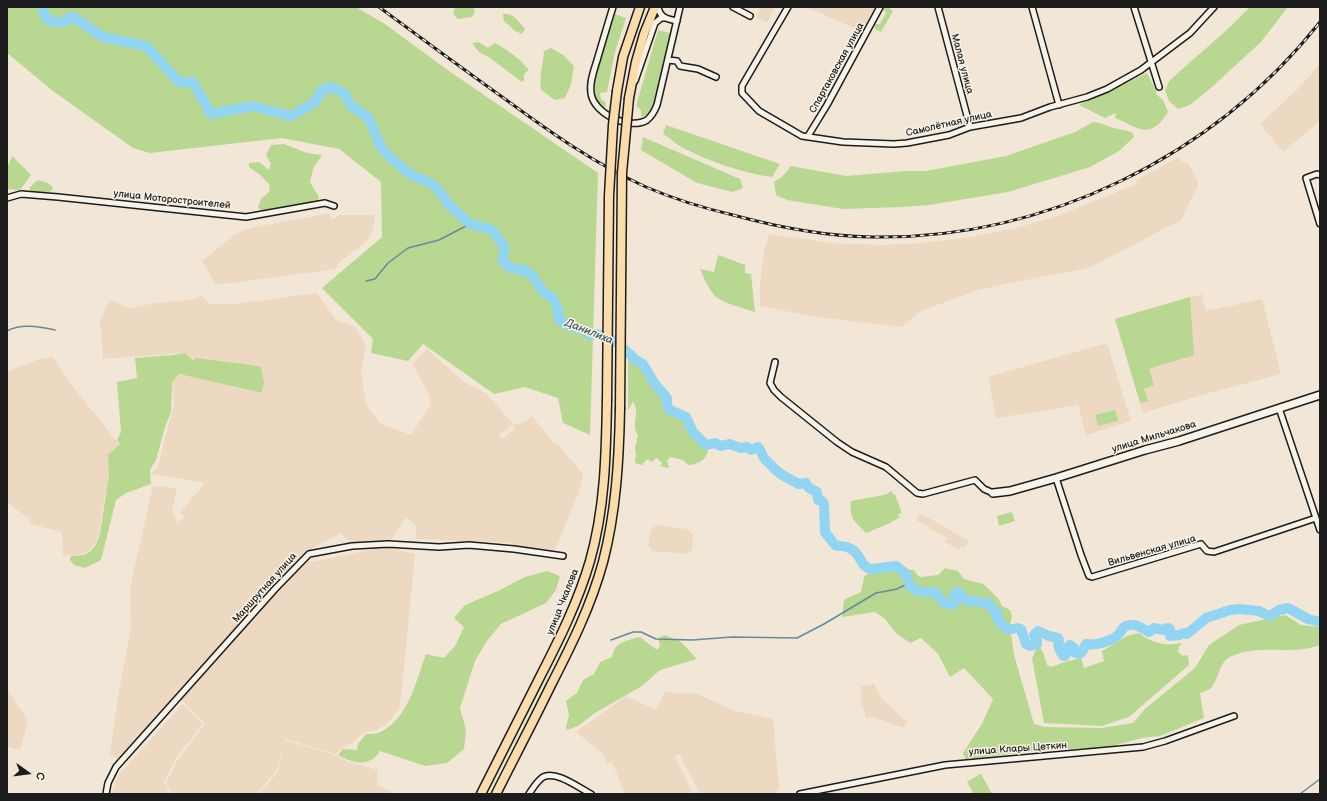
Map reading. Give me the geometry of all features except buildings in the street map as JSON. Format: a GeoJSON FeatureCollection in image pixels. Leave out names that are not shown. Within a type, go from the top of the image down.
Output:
{"type":"FeatureCollection","features":[{"type":"Feature","properties":{"kind":"main road"},"geometry":{"type":"LineString","coordinates":[[496,794],[576,636],[594,589],[609,535],[614,505],[619,454],[622,173],[628,98],[644,34],[656,7]]}},
{"type":"Feature","properties":{"kind":"main road","name":"улица Чкалова"},"geometry":{"type":"LineString","coordinates":[[481,794],[564,630],[586,572],[597,533],[602,504],[606,454],[609,196],[612,125],[623,57],[637,8]]}},
{"type":"Feature","properties":{"kind":"street"},"geometry":{"type":"LineString","coordinates":[[613,7],[590,89],[592,98],[600,109],[616,119],[629,123],[647,119],[653,113],[657,105],[680,7]]}},
{"type":"Feature","properties":{"kind":"street"},"geometry":{"type":"LineString","coordinates":[[656,7],[660,14],[665,18]]}},
{"type":"Feature","properties":{"kind":"street"},"geometry":{"type":"LineString","coordinates":[[733,7],[750,16]]}},
{"type":"Feature","properties":{"kind":"street","name":"Самолётная улица"},"geometry":{"type":"LineString","coordinates":[[788,7],[742,86],[742,93],[759,111],[802,136],[842,142],[894,144],[949,136],[970,127],[1021,118],[1108,89],[1141,70],[1190,34],[1214,7]]}},
{"type":"Feature","properties":{"kind":"street","name":"Спартаковская улица"},"geometry":{"type":"LineString","coordinates":[[808,136],[828,105],[880,7]]}},
{"type":"Feature","properties":{"kind":"street","name":"Малая улица"},"geometry":{"type":"LineString","coordinates":[[938,7],[970,127]]}},
{"type":"Feature","properties":{"kind":"street"},"geometry":{"type":"LineString","coordinates":[[1032,7],[1059,105]]}},
{"type":"Feature","properties":{"kind":"street"},"geometry":{"type":"LineString","coordinates":[[1134,7],[1159,87]]}},
{"type":"Feature","properties":{"kind":"street"},"geometry":{"type":"LineString","coordinates":[[628,98],[655,23],[659,19],[665,18],[677,21]]}},
{"type":"Feature","properties":{"kind":"street"},"geometry":{"type":"LineString","coordinates":[[668,60],[677,61],[680,66],[698,69],[716,77]]}},
{"type":"Feature","properties":{"kind":"street"},"geometry":{"type":"LineString","coordinates":[[1320,175],[1318,174],[1306,178],[1320,224]]}},
{"type":"Feature","properties":{"kind":"street","name":"улица Моторостроителей"},"geometry":{"type":"LineString","coordinates":[[7,198],[21,194],[36,195],[246,217],[325,203],[334,206]]}},
{"type":"Feature","properties":{"kind":"street"},"geometry":{"type":"LineString","coordinates":[[775,362],[770,383],[781,397],[837,442],[852,452],[886,467],[917,493],[923,494],[975,480],[984,489],[993,493]]}},
{"type":"Feature","properties":{"kind":"street","name":"улица Мильчакова"},"geometry":{"type":"LineString","coordinates":[[993,493],[1010,491],[1056,478],[1320,395]]}},
{"type":"Feature","properties":{"kind":"street"},"geometry":{"type":"LineString","coordinates":[[1279,408],[1320,530]]}},
{"type":"Feature","properties":{"kind":"street","name":"Вильвенская улица"},"geometry":{"type":"LineString","coordinates":[[1056,478],[1081,555],[1089,576],[1092,577],[1201,544],[1207,551],[1214,552],[1316,518]]}},
{"type":"Feature","properties":{"kind":"street","name":"Маршрутная улица"},"geometry":{"type":"LineString","coordinates":[[106,794],[108,783],[116,767],[275,589],[309,554],[352,546],[388,544],[439,547],[468,545],[514,549],[563,556]]}},
{"type":"Feature","properties":{"kind":"street","name":"улица Клары Цеткин"},"geometry":{"type":"LineString","coordinates":[[800,794],[945,765],[1143,747],[1165,741],[1234,716]]}},
{"type":"Feature","properties":{"kind":"street"},"geometry":{"type":"LineString","coordinates":[[529,794],[538,781],[551,775],[562,778],[591,794]]}},
{"type":"Feature","properties":{"kind":"shaded area"},"geometry":{"type":"Polygon","coordinates":[[[761,7],[775,7],[767,23],[756,17],[761,7]]]}},
{"type":"Feature","properties":{"kind":"shaded area"},"geometry":{"type":"Polygon","coordinates":[[[807,7],[875,7],[862,32],[807,7]]]}},
{"type":"Feature","properties":{"kind":"shaded area"},"geometry":{"type":"Polygon","coordinates":[[[1320,63],[1320,121],[1283,152],[1260,124],[1302,85],[1320,63]]]}},
{"type":"Feature","properties":{"kind":"shaded area"},"geometry":{"type":"Polygon","coordinates":[[[1179,157],[1182,162],[1189,164],[1199,184],[1181,220],[1091,267],[978,290],[921,311],[901,327],[816,317],[760,306],[760,284],[764,251],[769,234],[832,243],[882,245],[923,243],[977,236],[1015,228],[1051,218],[1137,184],[1136,180],[1179,157]]]}},
{"type":"Feature","properties":{"kind":"shaded area"},"geometry":{"type":"Polygon","coordinates":[[[330,213],[331,219],[337,218],[338,215],[375,215],[373,229],[367,241],[338,263],[336,269],[216,285],[202,261],[236,234],[250,228],[330,213]]]}},
{"type":"Feature","properties":{"kind":"shaded area"},"geometry":{"type":"Polygon","coordinates":[[[317,293],[336,320],[354,326],[366,345],[361,371],[366,405],[381,424],[411,435],[431,404],[427,390],[412,364],[427,349],[464,382],[487,394],[513,424],[499,435],[502,439],[515,429],[513,425],[524,422],[532,416],[554,443],[556,442],[583,474],[578,496],[555,550],[513,547],[513,543],[416,539],[416,526],[406,517],[391,541],[355,543],[340,533],[301,555],[302,556],[233,634],[305,559],[310,562],[384,547],[415,554],[400,707],[387,724],[377,730],[363,733],[353,743],[335,754],[286,739],[285,740],[335,755],[349,762],[378,770],[377,784],[394,794],[258,794],[277,773],[285,741],[276,771],[256,794],[171,794],[166,783],[177,761],[205,724],[176,694],[120,761],[110,754],[118,697],[131,627],[130,587],[153,486],[177,488],[172,509],[177,522],[186,517],[180,513],[205,483],[151,474],[158,466],[174,403],[172,384],[179,374],[262,393],[264,383],[193,361],[185,353],[103,359],[100,321],[109,300],[129,308],[156,303],[191,300],[201,295],[209,304],[235,304],[317,293]]]}},
{"type":"Feature","properties":{"kind":"shaded area"},"geometry":{"type":"Polygon","coordinates":[[[1202,294],[1206,311],[1262,299],[1281,374],[1202,395],[1143,413],[1115,319],[1202,294]]]}},
{"type":"Feature","properties":{"kind":"shaded area"},"geometry":{"type":"Polygon","coordinates":[[[1107,343],[1131,421],[1086,435],[1078,405],[996,418],[988,377],[1107,343]]]}},
{"type":"Feature","properties":{"kind":"shaded area"},"geometry":{"type":"Polygon","coordinates":[[[52,357],[78,393],[119,444],[105,496],[99,534],[91,549],[84,554],[63,556],[62,532],[30,524],[31,521],[7,502],[7,371],[40,359],[52,357]]]}},
{"type":"Feature","properties":{"kind":"shaded area"},"geometry":{"type":"Polygon","coordinates":[[[920,513],[969,541],[964,548],[962,546],[959,550],[945,542],[947,538],[916,520],[920,513]]]}},
{"type":"Feature","properties":{"kind":"shaded area"},"geometry":{"type":"Polygon","coordinates":[[[656,525],[687,529],[693,534],[692,550],[686,554],[653,551],[648,545],[651,530],[656,525]]]}},
{"type":"Feature","properties":{"kind":"shaded area"},"geometry":{"type":"Polygon","coordinates":[[[874,684],[881,698],[907,722],[903,728],[873,717],[866,718],[860,695],[862,694],[861,686],[874,684]]]}},
{"type":"Feature","properties":{"kind":"shaded area"},"geometry":{"type":"Polygon","coordinates":[[[7,691],[28,721],[20,750],[7,747],[7,691]]]}},
{"type":"Feature","properties":{"kind":"shaded area"},"geometry":{"type":"Polygon","coordinates":[[[665,692],[698,694],[732,710],[773,719],[779,788],[775,794],[700,794],[679,754],[675,756],[693,794],[625,794],[612,762],[607,763],[602,753],[576,732],[626,696],[656,710],[665,692]]]}},
{"type":"Feature","properties":{"kind":"shaded area"},"geometry":{"type":"Polygon","coordinates":[[[183,704],[203,724],[176,758],[164,782],[169,794],[112,794],[118,775],[183,704]]]}},
{"type":"Feature","properties":{"kind":"green space"},"geometry":{"type":"Polygon","coordinates":[[[7,7],[356,7],[385,24],[449,71],[598,173],[590,435],[563,423],[558,398],[525,387],[494,394],[423,344],[408,361],[371,353],[373,339],[322,288],[382,237],[381,182],[339,149],[282,138],[150,153],[133,148],[53,91],[7,53],[7,7]]]}},
{"type":"Feature","properties":{"kind":"green space"},"geometry":{"type":"Polygon","coordinates":[[[455,7],[473,7],[475,12],[472,17],[458,19],[453,14],[455,7]]]}},
{"type":"Feature","properties":{"kind":"green space"},"geometry":{"type":"Polygon","coordinates":[[[882,7],[888,7],[893,11],[881,32],[874,27],[874,24],[880,24],[886,13],[882,7]]]}},
{"type":"Feature","properties":{"kind":"green space"},"geometry":{"type":"Polygon","coordinates":[[[1250,7],[1288,7],[1261,42],[1190,105],[1178,109],[1169,101],[1165,90],[1169,81],[1230,27],[1250,7]]]}},
{"type":"Feature","properties":{"kind":"green space"},"geometry":{"type":"Polygon","coordinates":[[[503,14],[513,16],[518,21],[525,29],[522,34],[515,31],[504,21],[503,14]]]}},
{"type":"Feature","properties":{"kind":"green space"},"geometry":{"type":"Polygon","coordinates":[[[615,14],[626,18],[615,52],[607,92],[600,93],[601,99],[606,103],[605,108],[596,98],[596,76],[615,14]]]}},
{"type":"Feature","properties":{"kind":"green space"},"geometry":{"type":"Polygon","coordinates":[[[658,30],[670,33],[653,106],[647,115],[641,117],[641,110],[636,106],[658,30]]]}},
{"type":"Feature","properties":{"kind":"green space"},"geometry":{"type":"Polygon","coordinates":[[[479,42],[488,48],[495,43],[509,51],[529,70],[524,74],[524,80],[522,82],[490,58],[479,52],[472,43],[479,42]]]}},
{"type":"Feature","properties":{"kind":"green space"},"geometry":{"type":"Polygon","coordinates":[[[551,48],[563,55],[574,66],[571,84],[565,98],[555,100],[541,90],[544,51],[551,48]]]}},
{"type":"Feature","properties":{"kind":"green space"},"geometry":{"type":"Polygon","coordinates":[[[1147,73],[1157,93],[1156,94],[1163,100],[1168,112],[1156,127],[1144,130],[1115,118],[1116,113],[1105,118],[1079,105],[1147,73]]]}},
{"type":"Feature","properties":{"kind":"green space"},"geometry":{"type":"Polygon","coordinates":[[[1093,122],[1132,132],[1134,137],[1119,151],[1090,167],[1008,192],[929,205],[843,209],[787,200],[776,195],[774,182],[783,176],[791,166],[846,176],[926,171],[1006,156],[1075,132],[1093,122]]]}},
{"type":"Feature","properties":{"kind":"green space"},"geometry":{"type":"Polygon","coordinates":[[[666,125],[780,164],[772,177],[749,173],[727,166],[704,158],[680,146],[663,134],[666,125]]]}},
{"type":"Feature","properties":{"kind":"green space"},"geometry":{"type":"Polygon","coordinates":[[[643,137],[740,179],[743,188],[733,192],[697,183],[641,150],[643,137]]]}},
{"type":"Feature","properties":{"kind":"green space"},"geometry":{"type":"Polygon","coordinates":[[[284,144],[307,153],[322,155],[313,169],[310,182],[319,197],[317,201],[306,204],[293,205],[263,212],[258,207],[261,199],[270,191],[269,184],[249,167],[249,163],[259,162],[269,170],[271,164],[266,155],[271,145],[284,144]]]}},
{"type":"Feature","properties":{"kind":"green space"},"geometry":{"type":"Polygon","coordinates":[[[12,156],[31,175],[20,190],[7,189],[7,168],[12,156]]]}},
{"type":"Feature","properties":{"kind":"green space"},"geometry":{"type":"Polygon","coordinates":[[[38,180],[50,185],[53,188],[49,193],[30,193],[30,187],[38,180]]]}},
{"type":"Feature","properties":{"kind":"green space"},"geometry":{"type":"Polygon","coordinates":[[[718,255],[745,265],[745,273],[751,274],[755,312],[719,299],[711,291],[700,269],[714,272],[718,255]]]}},
{"type":"Feature","properties":{"kind":"green space"},"geometry":{"type":"Polygon","coordinates":[[[1190,297],[1194,355],[1149,369],[1154,385],[1144,389],[1148,401],[1140,403],[1115,319],[1190,297]]]}},
{"type":"Feature","properties":{"kind":"green space"},"geometry":{"type":"Polygon","coordinates":[[[185,353],[193,361],[196,358],[261,367],[264,383],[262,393],[179,374],[172,383],[171,412],[165,427],[156,460],[150,470],[151,484],[126,493],[116,500],[101,560],[85,568],[74,565],[70,560],[71,556],[84,555],[92,550],[100,534],[109,475],[108,455],[120,444],[117,440],[121,432],[117,382],[137,378],[135,358],[185,353]]]}},
{"type":"Feature","properties":{"kind":"green space"},"geometry":{"type":"Polygon","coordinates":[[[628,354],[636,362],[643,365],[654,386],[666,398],[666,409],[685,419],[692,433],[699,440],[701,445],[707,449],[707,454],[701,461],[688,465],[683,460],[670,457],[667,461],[668,468],[660,466],[662,463],[657,458],[651,462],[647,459],[642,465],[635,463],[635,448],[638,435],[635,427],[636,410],[633,402],[628,410],[628,354]]]}},
{"type":"Feature","properties":{"kind":"green space"},"geometry":{"type":"Polygon","coordinates":[[[1115,410],[1118,421],[1098,426],[1095,415],[1115,410]]]}},
{"type":"Feature","properties":{"kind":"green space"},"geometry":{"type":"Polygon","coordinates":[[[892,491],[893,495],[895,494],[902,514],[900,513],[898,515],[900,517],[890,523],[866,533],[853,519],[851,512],[851,501],[884,495],[892,491]]]}},
{"type":"Feature","properties":{"kind":"green space"},"geometry":{"type":"Polygon","coordinates":[[[1012,512],[1015,521],[999,526],[997,516],[1012,512]]]}},
{"type":"Feature","properties":{"kind":"green space"},"geometry":{"type":"Polygon","coordinates":[[[879,564],[895,569],[914,570],[920,577],[938,575],[945,568],[958,571],[964,579],[983,584],[998,598],[1002,606],[1010,610],[1012,616],[1010,625],[1014,655],[1034,724],[1045,727],[1102,728],[1133,723],[1145,709],[1195,668],[1209,645],[1239,625],[1285,615],[1301,625],[1320,627],[1320,645],[1298,650],[1253,651],[1242,653],[1226,659],[1211,688],[1200,693],[1204,718],[1160,736],[1142,738],[1108,747],[1032,751],[966,760],[963,753],[982,724],[993,699],[964,668],[950,677],[938,654],[921,638],[910,643],[896,633],[885,619],[875,612],[842,617],[844,600],[861,592],[864,577],[879,564]]]}},
{"type":"Feature","properties":{"kind":"green space"},"geometry":{"type":"Polygon","coordinates":[[[547,571],[560,576],[556,590],[546,603],[501,624],[486,642],[475,661],[460,708],[466,730],[464,749],[447,763],[425,766],[380,751],[371,760],[366,762],[355,762],[338,755],[343,749],[357,750],[358,744],[366,734],[378,733],[397,719],[410,699],[426,654],[444,658],[455,646],[464,627],[454,618],[465,605],[498,591],[525,577],[547,571]]]}},
{"type":"Feature","properties":{"kind":"green space"},"geometry":{"type":"Polygon","coordinates":[[[1139,633],[1154,642],[1165,644],[1182,643],[1178,652],[1183,656],[1188,655],[1189,665],[1129,717],[1102,726],[1044,723],[1032,658],[1036,650],[1035,647],[1038,645],[1043,652],[1047,665],[1051,667],[1081,658],[1084,668],[1104,661],[1102,651],[1127,636],[1139,633]]]}},
{"type":"Feature","properties":{"kind":"green space"},"geometry":{"type":"Polygon","coordinates":[[[665,635],[680,641],[697,659],[660,670],[642,686],[595,713],[578,726],[567,730],[566,727],[569,715],[566,701],[577,693],[583,680],[594,674],[600,662],[612,657],[613,652],[622,642],[640,637],[657,650],[660,646],[658,638],[665,635]]]}},
{"type":"Feature","properties":{"kind":"green space"},"geometry":{"type":"Polygon","coordinates":[[[980,774],[992,794],[974,794],[967,782],[980,774]]]}},
{"type":"Feature","properties":{"kind":"waterway","name":"Данилиха"},"geometry":{"type":"LineString","coordinates":[[42,7],[46,18],[52,22],[64,22],[70,17],[73,17],[103,37],[146,46],[179,82],[193,82],[211,114],[252,106],[291,116],[315,102],[322,90],[331,87],[344,93],[351,106],[368,117],[382,149],[393,160]]}},
{"type":"Feature","properties":{"kind":"waterway","name":"Данилиха"},"geometry":{"type":"LineString","coordinates":[[398,164],[410,174],[434,185],[445,199]]}},
{"type":"Feature","properties":{"kind":"waterway","name":"Данилиха"},"geometry":{"type":"LineString","coordinates":[[447,203],[470,224],[491,229],[504,246],[503,261],[510,268],[524,270],[532,275],[544,293],[553,298],[558,310],[559,320],[569,326],[585,330],[589,335],[598,334],[615,341],[636,360],[643,364],[655,384],[667,398],[668,409],[686,417],[693,432],[705,444],[715,443],[721,446],[729,444],[741,448],[747,447],[751,450],[758,447],[763,457],[779,473],[799,484],[806,483],[809,488],[817,492],[818,500],[822,501],[824,504],[825,532],[835,545],[847,547],[855,552],[867,568],[871,569],[896,566],[906,574],[910,586],[915,590],[935,592],[945,603],[954,604],[956,601],[954,594],[956,592],[960,593],[964,599],[968,601],[989,603],[992,609],[997,612],[997,619],[1007,629],[1013,629]]}},
{"type":"Feature","properties":{"kind":"waterway"},"geometry":{"type":"LineString","coordinates":[[366,281],[375,279],[388,263],[408,248],[439,240],[470,224]]}},
{"type":"Feature","properties":{"kind":"waterway"},"geometry":{"type":"LineString","coordinates":[[7,331],[24,326],[55,330]]}},
{"type":"Feature","properties":{"kind":"waterway"},"geometry":{"type":"LineString","coordinates":[[611,640],[633,632],[641,632],[656,639],[692,640],[732,637],[797,638],[876,593],[897,589],[909,583]]}},
{"type":"Feature","properties":{"kind":"waterway","name":"Данилиха"},"geometry":{"type":"LineString","coordinates":[[1017,628],[1021,629],[1026,644],[1030,646],[1037,644],[1034,635],[1038,631],[1058,638],[1059,648],[1063,656],[1065,656],[1067,648],[1070,645],[1074,648],[1075,653],[1079,654],[1082,652],[1086,644],[1108,641],[1116,637],[1127,626],[1136,625],[1149,632],[1154,628],[1163,630],[1168,628],[1170,629],[1170,636],[1184,633],[1187,634],[1206,618],[1230,610],[1239,609],[1259,611],[1270,616],[1279,610],[1288,608],[1308,619],[1320,622]]}},
{"type":"Feature","properties":{"kind":"waterway"},"geometry":{"type":"LineString","coordinates":[[1300,794],[1320,779]]}},
{"type":"Feature","properties":{"kind":"railway"},"geometry":{"type":"LineString","coordinates":[[379,7],[556,135],[591,158],[646,187],[700,206],[767,223],[818,233],[871,237],[936,234],[999,224],[1061,206],[1120,181],[1177,150],[1229,113],[1277,70],[1320,22]]}}]}
